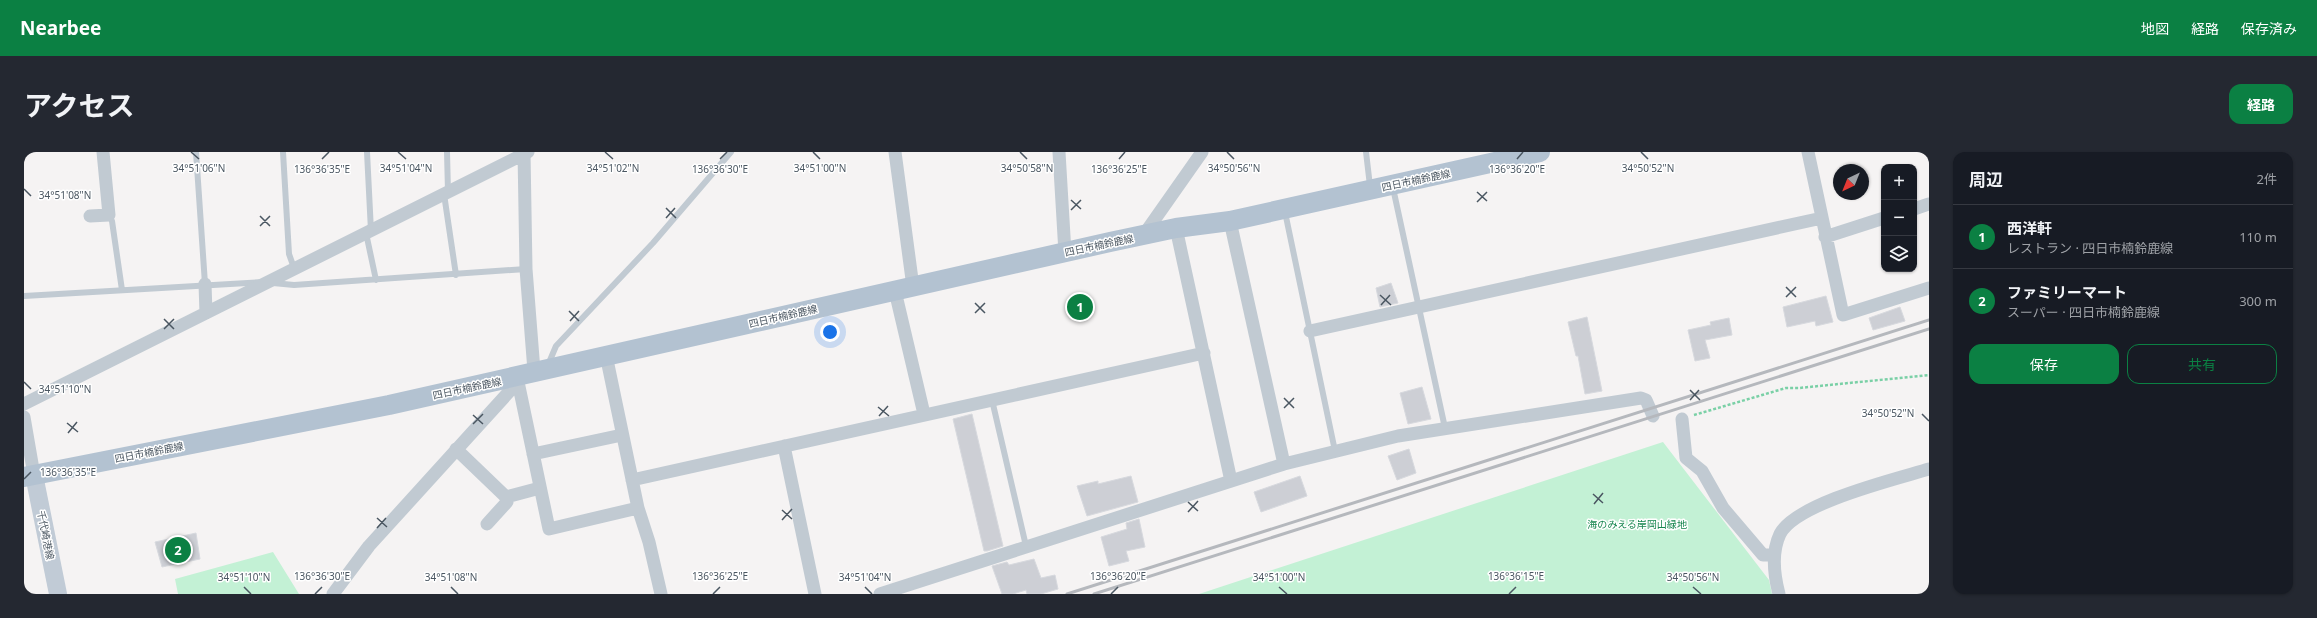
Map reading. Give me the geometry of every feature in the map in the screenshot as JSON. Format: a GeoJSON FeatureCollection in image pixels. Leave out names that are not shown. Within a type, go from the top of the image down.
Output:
{"type":"FeatureCollection","features":[{"type":"Feature","properties":{"kind":"main road","name":"四日市楠鈴鹿線"},"geometry":{"type":"LineString","coordinates":[[29,476],[529,375],[606,355],[1065,252],[1176,228],[1230,221],[1540,152]]}},
{"type":"Feature","properties":{"kind":"main road","name":"千代崎港線"},"geometry":{"type":"LineString","coordinates":[[29,476],[58,594]]}},
{"type":"Feature","properties":{"kind":"street"},"geometry":{"type":"LineString","coordinates":[[90,216],[109,215],[103,152]]}},
{"type":"Feature","properties":{"kind":"street"},"geometry":{"type":"LineString","coordinates":[[895,152],[904,289],[924,414]]}},
{"type":"Feature","properties":{"kind":"street"},"geometry":{"type":"LineString","coordinates":[[1059,152],[1065,252]]}},
{"type":"Feature","properties":{"kind":"street"},"geometry":{"type":"LineString","coordinates":[[1143,236],[1202,152]]}},
{"type":"Feature","properties":{"kind":"street"},"geometry":{"type":"LineString","coordinates":[[1809,152],[1843,316],[1929,288]]}},
{"type":"Feature","properties":{"kind":"street"},"geometry":{"type":"LineString","coordinates":[[24,404],[525,153],[526,269],[533,454],[549,529],[638,508]]}},
{"type":"Feature","properties":{"kind":"street"},"geometry":{"type":"LineString","coordinates":[[1917,208],[1929,204]]}},
{"type":"Feature","properties":{"kind":"street"},"geometry":{"type":"LineString","coordinates":[[1310,331],[1822,218]]}},
{"type":"Feature","properties":{"kind":"street"},"geometry":{"type":"LineString","coordinates":[[1826,237],[1881,219]]}},
{"type":"Feature","properties":{"kind":"street"},"geometry":{"type":"LineString","coordinates":[[1230,221],[1284,464]]}},
{"type":"Feature","properties":{"kind":"street"},"geometry":{"type":"LineString","coordinates":[[1176,228],[1231,480]]}},
{"type":"Feature","properties":{"kind":"street"},"geometry":{"type":"LineString","coordinates":[[205,284],[206,313]]}},
{"type":"Feature","properties":{"kind":"street"},"geometry":{"type":"LineString","coordinates":[[632,480],[1204,353]]}},
{"type":"Feature","properties":{"kind":"street"},"geometry":{"type":"LineString","coordinates":[[606,355],[638,508],[645,528],[661,594]]}},
{"type":"Feature","properties":{"kind":"street"},"geometry":{"type":"LineString","coordinates":[[333,594],[369,546],[456,449],[529,375]]}},
{"type":"Feature","properties":{"kind":"street"},"geometry":{"type":"LineString","coordinates":[[880,594],[1231,480],[1284,464],[1398,436],[1641,398],[1646,400],[1653,416]]}},
{"type":"Feature","properties":{"kind":"street"},"geometry":{"type":"LineString","coordinates":[[24,417],[29,476]]}},
{"type":"Feature","properties":{"kind":"street"},"geometry":{"type":"LineString","coordinates":[[1682,419],[1686,458],[1702,471],[1723,508],[1763,555],[1774,555]]}},
{"type":"Feature","properties":{"kind":"street"},"geometry":{"type":"LineString","coordinates":[[533,454],[622,435]]}},
{"type":"Feature","properties":{"kind":"street"},"geometry":{"type":"LineString","coordinates":[[784,446],[815,594]]}},
{"type":"Feature","properties":{"kind":"street"},"geometry":{"type":"LineString","coordinates":[[456,449],[506,497],[507,502],[488,524]]}},
{"type":"Feature","properties":{"kind":"street"},"geometry":{"type":"LineString","coordinates":[[1779,594],[1774,568],[1774,555],[1780,534],[1794,519],[1825,502],[1929,469]]}},
{"type":"Feature","properties":{"kind":"street"},"geometry":{"type":"LineString","coordinates":[[506,497],[540,488]]}},
{"type":"Feature","properties":{"kind":"lane"},"geometry":{"type":"LineString","coordinates":[[196,152],[205,284]]}},
{"type":"Feature","properties":{"kind":"lane"},"geometry":{"type":"LineString","coordinates":[[283,152],[289,254],[294,268]]}},
{"type":"Feature","properties":{"kind":"lane"},"geometry":{"type":"LineString","coordinates":[[367,152],[368,232],[376,280]]}},
{"type":"Feature","properties":{"kind":"lane"},"geometry":{"type":"LineString","coordinates":[[447,152],[446,193],[456,275]]}},
{"type":"Feature","properties":{"kind":"lane"},"geometry":{"type":"LineString","coordinates":[[529,375],[653,243],[731,152]]}},
{"type":"Feature","properties":{"kind":"lane"},"geometry":{"type":"LineString","coordinates":[[1366,152],[1370,190]]}},
{"type":"Feature","properties":{"kind":"lane"},"geometry":{"type":"LineString","coordinates":[[1392,185],[1445,428]]}},
{"type":"Feature","properties":{"kind":"lane"},"geometry":{"type":"LineString","coordinates":[[1284,209],[1335,451]]}},
{"type":"Feature","properties":{"kind":"lane"},"geometry":{"type":"LineString","coordinates":[[109,215],[112,221],[122,290]]}},
{"type":"Feature","properties":{"kind":"lane"},"geometry":{"type":"LineString","coordinates":[[24,296],[205,284],[266,282],[294,285],[526,269]]}},
{"type":"Feature","properties":{"kind":"lane"},"geometry":{"type":"LineString","coordinates":[[992,400],[1026,546]]}},
{"type":"Feature","properties":{"kind":"path"},"geometry":{"type":"LineString","coordinates":[[1682,419],[1786,388],[1929,375]]}},
{"type":"Feature","properties":{"kind":"green space","name":"海のみえる岸岡山緑地"},"geometry":{"type":"Polygon","coordinates":[[[1663,442],[1769,580],[1772,594],[1199,594],[1663,442]]]}},
{"type":"Feature","properties":{"kind":"green space"},"geometry":{"type":"Polygon","coordinates":[[[273,552],[299,594],[178,594],[175,579],[273,552]]]}},
{"type":"Feature","properties":{"kind":"building"},"geometry":{"type":"Polygon","coordinates":[[[1391,283],[1398,303],[1380,307],[1376,288],[1391,283]]]}},
{"type":"Feature","properties":{"kind":"building"},"geometry":{"type":"Polygon","coordinates":[[[1826,296],[1833,322],[1816,326],[1815,321],[1787,327],[1783,307],[1826,296]]]}},
{"type":"Feature","properties":{"kind":"building"},"geometry":{"type":"Polygon","coordinates":[[[1900,307],[1905,321],[1873,330],[1869,318],[1900,307]]]}},
{"type":"Feature","properties":{"kind":"building"},"geometry":{"type":"Polygon","coordinates":[[[1587,317],[1602,391],[1585,394],[1578,356],[1576,356],[1568,322],[1587,317]]]}},
{"type":"Feature","properties":{"kind":"building"},"geometry":{"type":"Polygon","coordinates":[[[1729,318],[1732,335],[1705,340],[1710,358],[1695,361],[1688,330],[1711,325],[1710,322],[1729,318]]]}},
{"type":"Feature","properties":{"kind":"building"},"geometry":{"type":"Polygon","coordinates":[[[1422,387],[1431,419],[1408,424],[1400,393],[1422,387]]]}},
{"type":"Feature","properties":{"kind":"building"},"geometry":{"type":"Polygon","coordinates":[[[972,414],[1003,546],[987,551],[984,551],[953,419],[972,414]]]}},
{"type":"Feature","properties":{"kind":"building"},"geometry":{"type":"Polygon","coordinates":[[[1409,449],[1416,473],[1397,480],[1388,456],[1409,449]]]}},
{"type":"Feature","properties":{"kind":"building"},"geometry":{"type":"Polygon","coordinates":[[[1131,476],[1138,502],[1087,516],[1077,486],[1098,481],[1098,484],[1131,476]]]}},
{"type":"Feature","properties":{"kind":"building"},"geometry":{"type":"Polygon","coordinates":[[[1300,476],[1307,496],[1261,512],[1254,492],[1300,476]]]}},
{"type":"Feature","properties":{"kind":"building"},"geometry":{"type":"Polygon","coordinates":[[[1139,519],[1145,547],[1126,551],[1129,561],[1109,566],[1101,537],[1127,529],[1126,523],[1139,519]]]}},
{"type":"Feature","properties":{"kind":"building"},"geometry":{"type":"Polygon","coordinates":[[[196,533],[200,559],[162,567],[155,542],[196,533]]]}},
{"type":"Feature","properties":{"kind":"building"},"geometry":{"type":"Polygon","coordinates":[[[1034,559],[1041,578],[1055,575],[1058,589],[1041,594],[1027,594],[1026,590],[1013,594],[1002,594],[992,566],[1007,562],[1009,565],[1034,559]]]}},
{"type":"Feature","properties":{"kind":"railway"},"geometry":{"type":"LineString","coordinates":[[1067,594],[1929,320]]}},
{"type":"Feature","properties":{"kind":"railway"},"geometry":{"type":"LineString","coordinates":[[1094,594],[1929,329]]}},
{"type":"Feature","properties":{"kind":"place","name":"西洋軒"},"geometry":{"type":"Point","coordinates":[1080,307]}},
{"type":"Feature","properties":{"kind":"place","name":"ファミリーマート"},"geometry":{"type":"Point","coordinates":[178,550]}}]}
